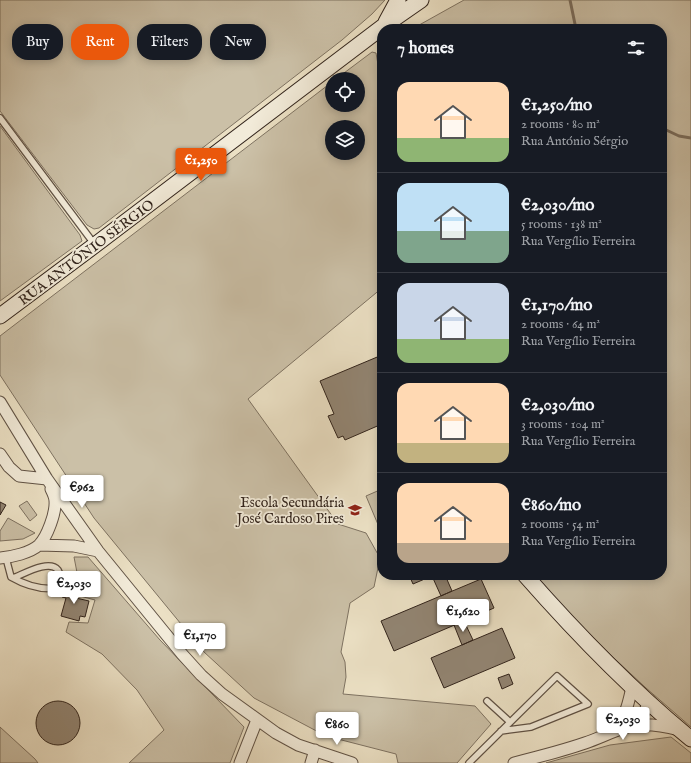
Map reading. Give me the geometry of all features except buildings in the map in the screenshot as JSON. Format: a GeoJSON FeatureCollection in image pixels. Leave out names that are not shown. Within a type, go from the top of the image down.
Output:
{"type":"FeatureCollection","features":[{"type":"Feature","properties":{"kind":"street"},"geometry":{"type":"LineString","coordinates":[[388,24],[398,0]]}},
{"type":"Feature","properties":{"kind":"street","name":"RUA ANTÓNIO SÉRGIO"},"geometry":{"type":"LineString","coordinates":[[391,24],[421,0]]}},
{"type":"Feature","properties":{"kind":"street","name":"RUA ANTÓNIO SÉRGIO"},"geometry":{"type":"LineString","coordinates":[[0,316],[377,34]]}},
{"type":"Feature","properties":{"kind":"street"},"geometry":{"type":"LineString","coordinates":[[0,402],[48,479],[98,551],[201,675],[222,694],[276,733],[298,745],[352,763]]}},
{"type":"Feature","properties":{"kind":"street"},"geometry":{"type":"LineString","coordinates":[[0,454],[9,467],[19,476],[48,479]]}},
{"type":"Feature","properties":{"kind":"street"},"geometry":{"type":"LineString","coordinates":[[39,545],[49,528],[54,513],[55,500],[48,479]]}},
{"type":"Feature","properties":{"kind":"street"},"geometry":{"type":"LineString","coordinates":[[3,558],[28,551],[39,545],[74,546],[98,551]]}},
{"type":"Feature","properties":{"kind":"street"},"geometry":{"type":"LineString","coordinates":[[530,580],[562,616],[632,687],[691,740]]}},
{"type":"Feature","properties":{"kind":"street"},"geometry":{"type":"LineString","coordinates":[[608,734],[621,720],[628,706],[632,687]]}},
{"type":"Feature","properties":{"kind":"street"},"geometry":{"type":"LineString","coordinates":[[631,726],[642,716],[649,703]]}},
{"type":"Feature","properties":{"kind":"street"},"geometry":{"type":"LineString","coordinates":[[240,763],[257,720]]}},
{"type":"Feature","properties":{"kind":"street"},"geometry":{"type":"LineString","coordinates":[[514,763],[585,743],[631,726],[661,726],[679,730]]}},
{"type":"Feature","properties":{"kind":"street"},"geometry":{"type":"LineString","coordinates":[[311,763],[315,750]]}},
{"type":"Feature","properties":{"kind":"lane"},"geometry":{"type":"LineString","coordinates":[[0,118],[95,246]]}},
{"type":"Feature","properties":{"kind":"lane"},"geometry":{"type":"LineString","coordinates":[[3,558],[11,577],[13,578],[21,582],[45,589],[56,588],[60,582],[60,574],[56,568],[50,566],[43,566],[13,578]]}},
{"type":"Feature","properties":{"kind":"lane"},"geometry":{"type":"LineString","coordinates":[[470,763],[501,731],[510,722],[557,676],[588,704],[531,727],[501,731]]}},
{"type":"Feature","properties":{"kind":"lane"},"geometry":{"type":"LineString","coordinates":[[487,701],[510,722]]}},
{"type":"Feature","properties":{"kind":"shaded area"},"geometry":{"type":"Polygon","coordinates":[[[0,0],[385,0],[372,14],[342,40],[99,228],[94,229],[87,225],[0,111],[0,0]]]}},
{"type":"Feature","properties":{"kind":"shaded area"},"geometry":{"type":"Polygon","coordinates":[[[464,0],[691,0],[691,727],[601,646],[537,580],[667,580],[667,24],[421,24],[464,0]]]}},
{"type":"Feature","properties":{"kind":"shaded area"},"geometry":{"type":"Polygon","coordinates":[[[372,52],[376,53],[377,292],[248,399],[338,524],[366,533],[377,553],[377,572],[374,587],[350,603],[341,652],[345,662],[346,677],[343,694],[475,706],[491,724],[457,763],[398,763],[396,754],[326,736],[254,698],[204,652],[94,518],[0,375],[0,336],[325,87],[325,112],[365,112],[365,72],[345,72],[372,52]]]}},
{"type":"Feature","properties":{"kind":"shaded area"},"geometry":{"type":"Polygon","coordinates":[[[0,126],[80,235],[82,241],[0,301],[0,126]]]}},
{"type":"Feature","properties":{"kind":"shaded area"},"geometry":{"type":"Polygon","coordinates":[[[377,491],[377,522],[366,496],[377,491]]]}},
{"type":"Feature","properties":{"kind":"shaded area"},"geometry":{"type":"Polygon","coordinates":[[[27,501],[37,515],[30,521],[19,506],[27,501]]]}},
{"type":"Feature","properties":{"kind":"shaded area"},"geometry":{"type":"Polygon","coordinates":[[[8,518],[35,533],[23,539],[0,541],[0,531],[8,518]]]}},
{"type":"Feature","properties":{"kind":"shaded area"},"geometry":{"type":"Polygon","coordinates":[[[74,557],[88,557],[160,640],[244,727],[230,763],[129,763],[164,730],[137,690],[102,654],[66,632],[69,622],[88,623],[95,600],[80,596],[80,588],[74,557]]]}},
{"type":"Feature","properties":{"kind":"shaded area"},"geometry":{"type":"Polygon","coordinates":[[[0,727],[35,759],[38,763],[0,763],[0,727]]]}},
{"type":"Feature","properties":{"kind":"shaded area"},"geometry":{"type":"Polygon","coordinates":[[[671,737],[691,753],[691,763],[546,763],[610,745],[671,737]]]}},
{"type":"Feature","properties":{"kind":"waterway"},"geometry":{"type":"LineString","coordinates":[[570,0],[575,24]]}},
{"type":"Feature","properties":{"kind":"waterway"},"geometry":{"type":"LineString","coordinates":[[667,130],[679,136],[691,138]]}},
{"type":"Feature","properties":{"kind":"place","name":"Escola Secundária José Cardoso Pires"},"geometry":{"type":"Point","coordinates":[355,510]}}]}
